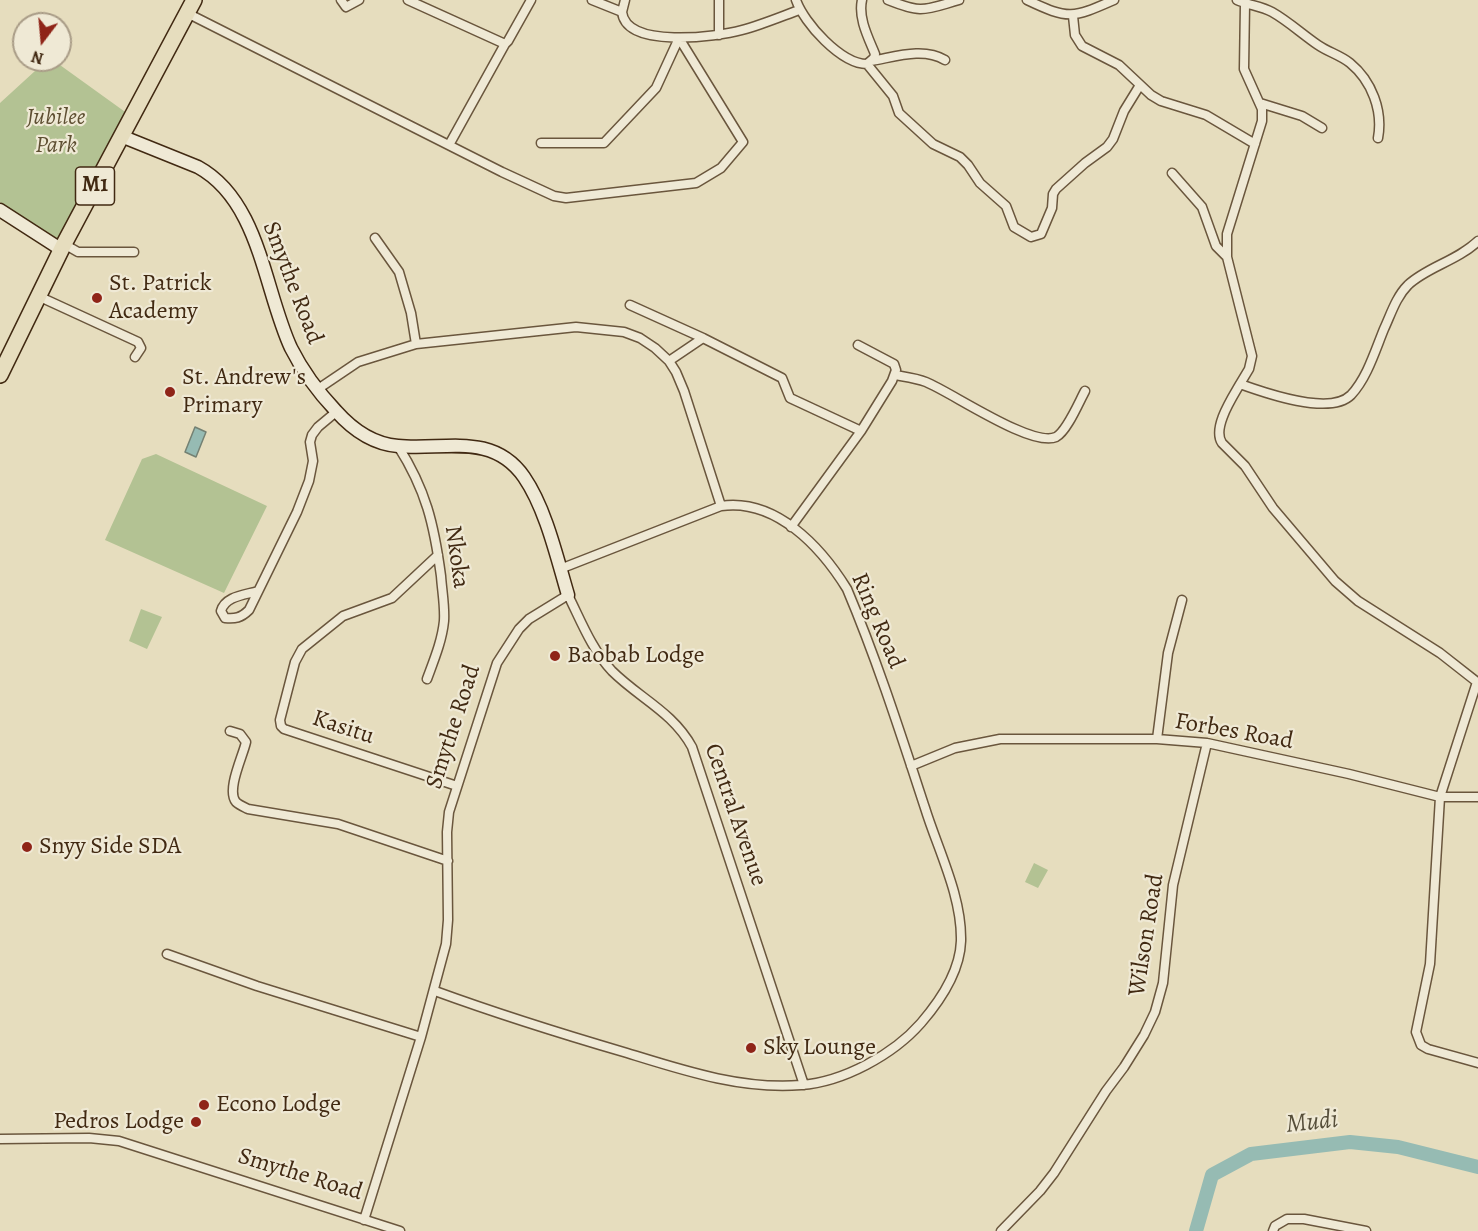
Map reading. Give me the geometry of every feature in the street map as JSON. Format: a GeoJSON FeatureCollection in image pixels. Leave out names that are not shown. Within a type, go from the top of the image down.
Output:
{"type":"FeatureCollection","features":[{"type":"Feature","properties":{"kind":"highway","name":"M1"},"geometry":{"type":"LineString","coordinates":[[0,375],[63,247],[191,7]]}},
{"type":"Feature","properties":{"kind":"street"},"geometry":{"type":"LineString","coordinates":[[341,0],[346,7],[359,0]]}},
{"type":"Feature","properties":{"kind":"street"},"geometry":{"type":"LineString","coordinates":[[408,0],[505,44]]}},
{"type":"Feature","properties":{"kind":"street"},"geometry":{"type":"LineString","coordinates":[[449,145],[531,0]]}},
{"type":"Feature","properties":{"kind":"street"},"geometry":{"type":"LineString","coordinates":[[592,0],[622,12]]}},
{"type":"Feature","properties":{"kind":"street"},"geometry":{"type":"LineString","coordinates":[[625,0],[622,17],[628,25],[644,34],[679,38],[719,35],[742,30],[799,10]]}},
{"type":"Feature","properties":{"kind":"street"},"geometry":{"type":"LineString","coordinates":[[719,35],[720,0]]}},
{"type":"Feature","properties":{"kind":"street"},"geometry":{"type":"LineString","coordinates":[[796,0],[799,10],[833,49],[852,62],[869,63],[918,52],[935,54],[945,60]]}},
{"type":"Feature","properties":{"kind":"street"},"geometry":{"type":"LineString","coordinates":[[862,0],[860,8],[862,19],[875,54],[869,63]]}},
{"type":"Feature","properties":{"kind":"street"},"geometry":{"type":"LineString","coordinates":[[888,0],[910,9],[923,11],[959,0]]}},
{"type":"Feature","properties":{"kind":"street"},"geometry":{"type":"LineString","coordinates":[[1027,0],[1051,12],[1074,16],[1114,0]]}},
{"type":"Feature","properties":{"kind":"street"},"geometry":{"type":"LineString","coordinates":[[1378,138],[1379,111],[1357,69],[1344,58],[1320,47],[1272,12],[1241,2],[1244,69],[1260,103],[1262,121],[1227,234],[1227,257],[1252,356],[1250,369],[1228,407],[1219,431],[1219,438],[1252,475],[1273,508],[1335,580],[1358,601],[1478,680],[1440,797],[1431,964],[1416,1032],[1421,1045],[1428,1049],[1478,1063]]}},
{"type":"Feature","properties":{"kind":"street"},"geometry":{"type":"LineString","coordinates":[[191,7],[502,172],[554,196],[566,198],[696,183],[705,180],[722,168],[743,142],[679,38]]}},
{"type":"Feature","properties":{"kind":"street"},"geometry":{"type":"LineString","coordinates":[[1074,16],[1075,35],[1082,46],[1119,65],[1161,101],[1206,115],[1255,144]]}},
{"type":"Feature","properties":{"kind":"street"},"geometry":{"type":"LineString","coordinates":[[541,143],[604,143],[656,88],[679,38]]}},
{"type":"Feature","properties":{"kind":"street"},"geometry":{"type":"LineString","coordinates":[[869,63],[892,96],[899,113],[933,144],[960,157],[980,183],[1006,206],[1014,227],[1031,237],[1041,234],[1052,208],[1053,194],[1056,189],[1107,147],[1113,139],[1124,111],[1140,85]]}},
{"type":"Feature","properties":{"kind":"street"},"geometry":{"type":"LineString","coordinates":[[1260,103],[1302,116],[1322,128]]}},
{"type":"Feature","properties":{"kind":"street","name":"Smythe Road"},"geometry":{"type":"LineString","coordinates":[[0,1139],[89,1138],[119,1141],[364,1220],[435,990],[446,944],[449,812],[487,690],[501,655],[510,640],[524,624],[568,595],[539,504],[524,477],[502,456],[486,450],[461,446],[398,446],[365,436],[336,412],[292,349],[248,224],[224,185],[198,167],[121,136]]}},
{"type":"Feature","properties":{"kind":"street"},"geometry":{"type":"LineString","coordinates":[[1172,173],[1202,207],[1216,246],[1227,257]]}},
{"type":"Feature","properties":{"kind":"street"},"geometry":{"type":"LineString","coordinates":[[0,210],[63,247],[78,252],[134,252]]}},
{"type":"Feature","properties":{"kind":"street"},"geometry":{"type":"LineString","coordinates":[[375,238],[399,272],[411,313],[416,344]]}},
{"type":"Feature","properties":{"kind":"street"},"geometry":{"type":"LineString","coordinates":[[1240,384],[1286,399],[1322,404],[1343,401],[1351,395],[1367,369],[1398,299],[1408,285],[1457,257],[1478,241]]}},
{"type":"Feature","properties":{"kind":"street"},"geometry":{"type":"LineString","coordinates":[[38,296],[138,342],[141,348],[135,357]]}},
{"type":"Feature","properties":{"kind":"street"},"geometry":{"type":"LineString","coordinates":[[630,305],[703,338],[782,378],[790,398],[861,431]]}},
{"type":"Feature","properties":{"kind":"street"},"geometry":{"type":"LineString","coordinates":[[318,389],[358,362],[416,344],[553,329],[593,328],[624,332],[640,338],[669,361],[684,391],[721,506]]}},
{"type":"Feature","properties":{"kind":"street"},"geometry":{"type":"LineString","coordinates":[[669,361],[703,338]]}},
{"type":"Feature","properties":{"kind":"street"},"geometry":{"type":"LineString","coordinates":[[791,527],[861,431],[895,375],[894,364],[858,345]]}},
{"type":"Feature","properties":{"kind":"street"},"geometry":{"type":"LineString","coordinates":[[895,375],[928,382],[1006,425],[1031,435],[1047,438],[1056,437],[1064,429],[1085,391]]}},
{"type":"Feature","properties":{"kind":"street"},"geometry":{"type":"LineString","coordinates":[[258,591],[297,512],[309,481],[313,461],[310,442],[312,435],[336,412]]}},
{"type":"Feature","properties":{"kind":"street","name":"Nkoka"},"geometry":{"type":"LineString","coordinates":[[398,446],[414,471],[424,493],[438,555],[444,622],[439,648],[427,679]]}},
{"type":"Feature","properties":{"kind":"street","name":"Ring Road"},"geometry":{"type":"LineString","coordinates":[[435,990],[504,1016],[572,1037],[727,1080],[780,1087],[831,1080],[879,1059],[913,1033],[932,1010],[958,959],[961,942],[960,920],[945,863],[847,589],[832,565],[813,545],[768,512],[738,504],[721,506],[560,569]]}},
{"type":"Feature","properties":{"kind":"street","name":"Kasitu"},"geometry":{"type":"LineString","coordinates":[[438,555],[392,598],[336,621],[302,649],[295,662],[280,720],[284,729],[457,786]]}},
{"type":"Feature","properties":{"kind":"street","name":"Central Avenue"},"geometry":{"type":"LineString","coordinates":[[568,595],[602,659],[620,679],[677,723],[692,747],[804,1085]]}},
{"type":"Feature","properties":{"kind":"street"},"geometry":{"type":"LineString","coordinates":[[1157,739],[1168,653],[1182,600]]}},
{"type":"Feature","properties":{"kind":"street"},"geometry":{"type":"LineString","coordinates":[[230,731],[240,734],[246,742],[232,794],[237,804],[248,809],[338,824],[448,861]]}},
{"type":"Feature","properties":{"kind":"street","name":"Forbes Road"},"geometry":{"type":"LineString","coordinates":[[911,766],[956,748],[1000,739],[1157,739],[1207,743],[1349,774],[1440,797],[1478,797]]}},
{"type":"Feature","properties":{"kind":"street","name":"Wilson Road"},"geometry":{"type":"LineString","coordinates":[[1001,1231],[1040,1191],[1054,1173],[1144,1035],[1155,1012],[1163,983],[1173,885],[1207,743]]}},
{"type":"Feature","properties":{"kind":"street"},"geometry":{"type":"LineString","coordinates":[[167,954],[257,986],[421,1037]]}},
{"type":"Feature","properties":{"kind":"street"},"geometry":{"type":"LineString","coordinates":[[1273,1231],[1275,1226],[1287,1219],[1304,1219],[1366,1231]]}},
{"type":"Feature","properties":{"kind":"street"},"geometry":{"type":"LineString","coordinates":[[364,1220],[399,1231]]}},
{"type":"Feature","properties":{"kind":"green space","name":"Jubilee Park"},"geometry":{"type":"Polygon","coordinates":[[[34,72],[70,72],[128,114],[59,243],[0,202],[0,103],[34,72]]]}},
{"type":"Feature","properties":{"kind":"green space"},"geometry":{"type":"Polygon","coordinates":[[[156,454],[267,506],[224,593],[105,540],[142,459],[156,454]]]}},
{"type":"Feature","properties":{"kind":"green space"},"geometry":{"type":"Polygon","coordinates":[[[141,609],[162,617],[147,649],[129,641],[141,609]]]}},
{"type":"Feature","properties":{"kind":"green space"},"geometry":{"type":"Polygon","coordinates":[[[1034,863],[1048,870],[1038,888],[1025,882],[1034,863]]]}},
{"type":"Feature","properties":{"kind":"water"},"geometry":{"type":"Polygon","coordinates":[[[195,427],[206,432],[196,457],[185,452],[195,427]]]}},
{"type":"Feature","properties":{"kind":"waterway","name":"Mudi"},"geometry":{"type":"LineString","coordinates":[[1196,1231],[1212,1175],[1251,1154],[1350,1142],[1398,1147],[1478,1167]]}},
{"type":"Feature","properties":{"kind":"place","name":"St. Patrick Academy"},"geometry":{"type":"Point","coordinates":[97,298]}},
{"type":"Feature","properties":{"kind":"place","name":"St. Andrew's Primary"},"geometry":{"type":"Point","coordinates":[170,392]}},
{"type":"Feature","properties":{"kind":"place","name":"Baobab Lodge"},"geometry":{"type":"Point","coordinates":[555,656]}},
{"type":"Feature","properties":{"kind":"place","name":"Snyy Side SDA"},"geometry":{"type":"Point","coordinates":[27,847]}},
{"type":"Feature","properties":{"kind":"place","name":"Sky Lounge"},"geometry":{"type":"Point","coordinates":[751,1048]}},
{"type":"Feature","properties":{"kind":"place","name":"Econo Lodge"},"geometry":{"type":"Point","coordinates":[204,1105]}},
{"type":"Feature","properties":{"kind":"place","name":"Pedros Lodge"},"geometry":{"type":"Point","coordinates":[196,1122]}}]}
